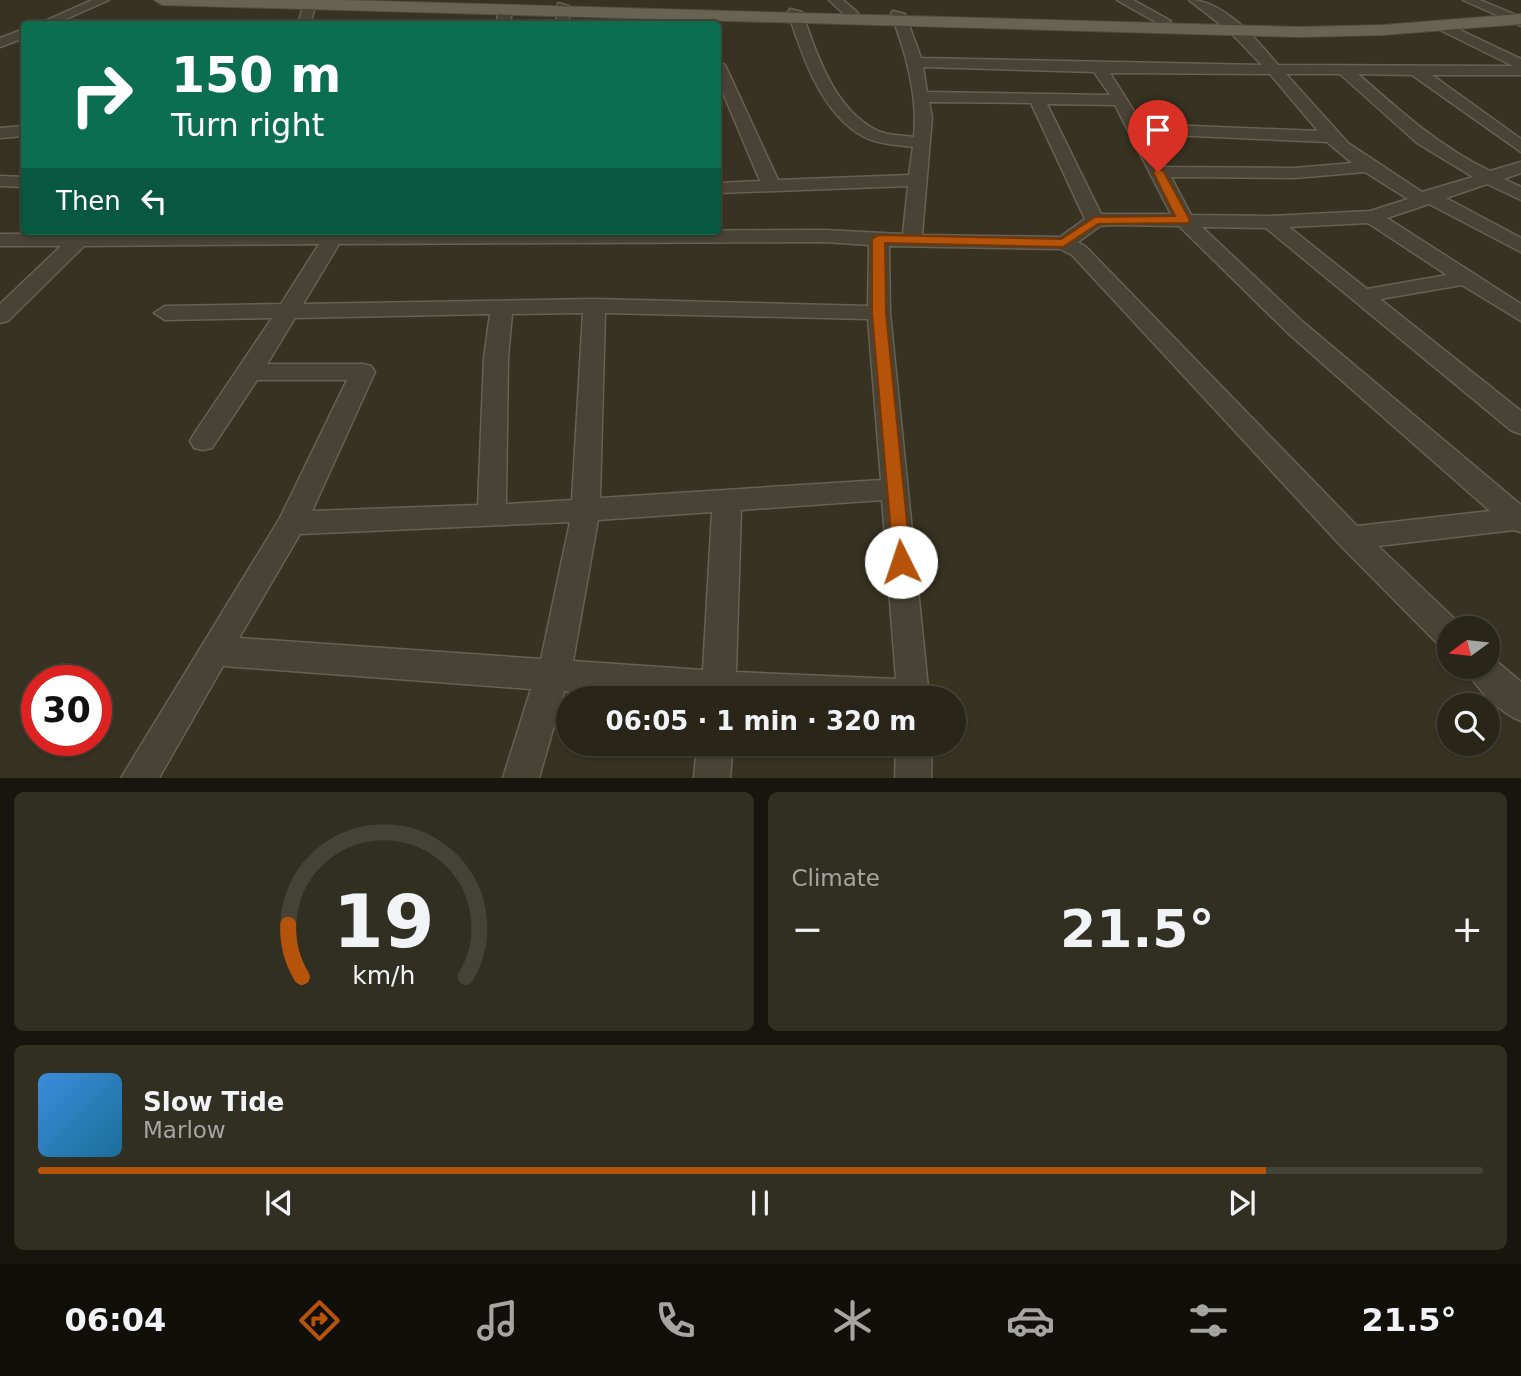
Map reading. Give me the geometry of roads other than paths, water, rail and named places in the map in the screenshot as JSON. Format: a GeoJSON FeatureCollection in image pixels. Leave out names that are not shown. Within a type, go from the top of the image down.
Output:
{"type":"FeatureCollection","features":[{"type":"Feature","properties":{"kind":"main road"},"geometry":{"type":"LineString","coordinates":[[162,0],[370,3],[394,1],[624,19],[698,20],[851,13],[898,17],[1232,26],[1349,24],[1515,16]]}},
{"type":"Feature","properties":{"kind":"main road"},"geometry":{"type":"LineString","coordinates":[[332,0],[504,17],[564,14],[796,15],[1164,21],[1334,32],[1441,25],[1515,16]]}},
{"type":"Feature","properties":{"kind":"street"},"geometry":{"type":"LineString","coordinates":[[52,21],[103,0]]}},
{"type":"Feature","properties":{"kind":"street"},"geometry":{"type":"LineString","coordinates":[[835,0],[851,13]]}},
{"type":"Feature","properties":{"kind":"street"},"geometry":{"type":"LineString","coordinates":[[1123,0],[1164,21]]}},
{"type":"Feature","properties":{"kind":"street"},"geometry":{"type":"LineString","coordinates":[[1195,0],[1232,26],[1332,136],[1367,167],[1521,246]]}},
{"type":"Feature","properties":{"kind":"street"},"geometry":{"type":"LineString","coordinates":[[1469,0],[1515,16]]}},
{"type":"Feature","properties":{"kind":"street"},"geometry":{"type":"LineString","coordinates":[[305,21],[310,2]]}},
{"type":"Feature","properties":{"kind":"street"},"geometry":{"type":"LineString","coordinates":[[796,15],[806,46],[825,87],[852,118],[871,134],[920,143]]}},
{"type":"Feature","properties":{"kind":"street"},"geometry":{"type":"LineString","coordinates":[[898,17],[914,62],[923,117],[912,241]]}},
{"type":"Feature","properties":{"kind":"street"},"geometry":{"type":"LineString","coordinates":[[1441,25],[1521,65]]}},
{"type":"Feature","properties":{"kind":"street"},"geometry":{"type":"LineString","coordinates":[[0,43],[21,34]]}},
{"type":"Feature","properties":{"kind":"street"},"geometry":{"type":"LineString","coordinates":[[914,62],[1099,68],[1521,71]]}},
{"type":"Feature","properties":{"kind":"street"},"geometry":{"type":"LineString","coordinates":[[1099,68],[1121,100],[1184,220],[1296,328],[1520,519]]}},
{"type":"Feature","properties":{"kind":"street"},"geometry":{"type":"LineString","coordinates":[[1345,71],[1423,139],[1486,177],[1521,194]]}},
{"type":"Feature","properties":{"kind":"street"},"geometry":{"type":"LineString","coordinates":[[1417,71],[1521,147]]}},
{"type":"Feature","properties":{"kind":"street"},"geometry":{"type":"LineString","coordinates":[[721,72],[771,185]]}},
{"type":"Feature","properties":{"kind":"street"},"geometry":{"type":"LineString","coordinates":[[920,97],[1121,100]]}},
{"type":"Feature","properties":{"kind":"street"},"geometry":{"type":"LineString","coordinates":[[1037,100],[1095,221]]}},
{"type":"Feature","properties":{"kind":"street"},"geometry":{"type":"LineString","coordinates":[[1137,129],[1332,136]]}},
{"type":"Feature","properties":{"kind":"street"},"geometry":{"type":"LineString","coordinates":[[0,133],[21,131]]}},
{"type":"Feature","properties":{"kind":"street"},"geometry":{"type":"LineString","coordinates":[[1158,172],[1295,173],[1367,167]]}},
{"type":"Feature","properties":{"kind":"street"},"geometry":{"type":"LineString","coordinates":[[1063,243],[1095,221],[1271,222],[1372,217],[1424,197],[1521,167]]}},
{"type":"Feature","properties":{"kind":"street"},"geometry":{"type":"LineString","coordinates":[[721,188],[916,180]]}},
{"type":"Feature","properties":{"kind":"street"},"geometry":{"type":"LineString","coordinates":[[0,181],[21,182]]}},
{"type":"Feature","properties":{"kind":"street"},"geometry":{"type":"LineString","coordinates":[[1372,217],[1521,314]]}},
{"type":"Feature","properties":{"kind":"street"},"geometry":{"type":"LineString","coordinates":[[1271,222],[1521,425]]}},
{"type":"Feature","properties":{"kind":"street"},"geometry":{"type":"LineString","coordinates":[[0,240],[333,238],[372,235]]}},
{"type":"Feature","properties":{"kind":"street"},"geometry":{"type":"LineString","coordinates":[[721,235],[1063,243],[1079,251],[1351,538],[1437,622]]}},
{"type":"Feature","properties":{"kind":"street"},"geometry":{"type":"LineString","coordinates":[[203,441],[250,372],[333,238]]}},
{"type":"Feature","properties":{"kind":"street"},"geometry":{"type":"LineString","coordinates":[[879,239],[879,313],[913,686]]}},
{"type":"Feature","properties":{"kind":"street"},"geometry":{"type":"LineString","coordinates":[[0,316],[78,240]]}},
{"type":"Feature","properties":{"kind":"street"},"geometry":{"type":"LineString","coordinates":[[1362,296],[1467,278]]}},
{"type":"Feature","properties":{"kind":"street"},"geometry":{"type":"LineString","coordinates":[[0,290],[25,291]]}},
{"type":"Feature","properties":{"kind":"street"},"geometry":{"type":"LineString","coordinates":[[165,313],[594,306],[879,313]]}},
{"type":"Feature","properties":{"kind":"street"},"geometry":{"type":"LineString","coordinates":[[521,778],[554,674],[586,510],[594,306]]}},
{"type":"Feature","properties":{"kind":"street"},"geometry":{"type":"LineString","coordinates":[[492,516],[496,358],[502,307]]}},
{"type":"Feature","properties":{"kind":"street"},"geometry":{"type":"LineString","coordinates":[[139,778],[292,523],[363,372],[250,372]]}},
{"type":"Feature","properties":{"kind":"street"},"geometry":{"type":"LineString","coordinates":[[292,523],[492,516],[895,489]]}},
{"type":"Feature","properties":{"kind":"street"},"geometry":{"type":"LineString","coordinates":[[719,686],[727,500]]}},
{"type":"Feature","properties":{"kind":"street"},"geometry":{"type":"LineString","coordinates":[[1351,538],[1520,519]]}},
{"type":"Feature","properties":{"kind":"street"},"geometry":{"type":"LineString","coordinates":[[214,651],[554,674],[658,686]]}},
{"type":"Feature","properties":{"kind":"street"},"geometry":{"type":"LineString","coordinates":[[1494,679],[1521,705]]}},
{"type":"Feature","properties":{"kind":"street"},"geometry":{"type":"LineString","coordinates":[[712,778],[714,756]]}},
{"type":"Feature","properties":{"kind":"street"},"geometry":{"type":"LineString","coordinates":[[913,778],[914,756]]}}]}
